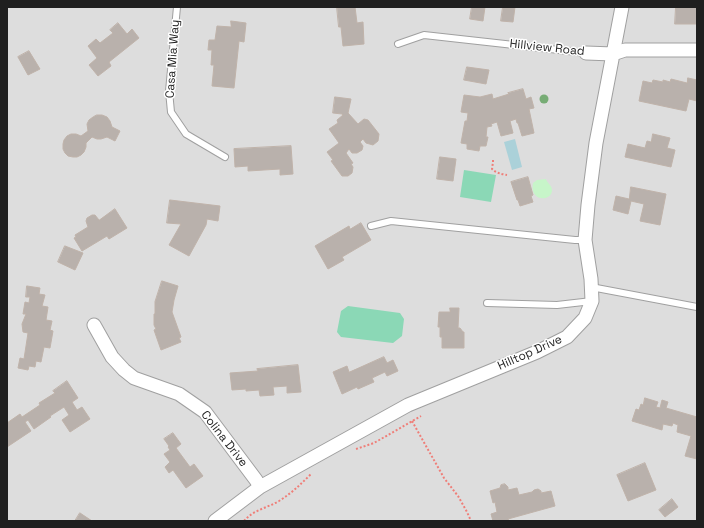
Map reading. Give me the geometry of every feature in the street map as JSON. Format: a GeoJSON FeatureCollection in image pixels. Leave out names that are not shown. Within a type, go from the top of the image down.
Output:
{"type":"FeatureCollection","features":[{"type":"Feature","properties":{"kind":"street","name":"Hilltop Drive"},"geometry":{"type":"LineString","coordinates":[[215,521],[260,487],[408,405],[537,352],[568,337],[586,318],[592,301],[591,279],[585,240],[588,205],[596,144],[622,7]]}},
{"type":"Feature","properties":{"kind":"street","name":"Hillview Road"},"geometry":{"type":"LineString","coordinates":[[586,53],[613,54],[626,50],[697,50]]}},
{"type":"Feature","properties":{"kind":"street","name":"Colina Drive"},"geometry":{"type":"LineString","coordinates":[[94,324],[112,357],[134,378],[179,394],[205,412],[260,487]]}},
{"type":"Feature","properties":{"kind":"lane","name":"Casa Mia Way"},"geometry":{"type":"LineString","coordinates":[[177,7],[169,91],[171,112],[186,134],[224,157]]}},
{"type":"Feature","properties":{"kind":"lane","name":"Hillview Road"},"geometry":{"type":"LineString","coordinates":[[398,44],[424,36],[586,53]]}},
{"type":"Feature","properties":{"kind":"lane"},"geometry":{"type":"LineString","coordinates":[[371,226],[391,221],[585,240]]}},
{"type":"Feature","properties":{"kind":"lane"},"geometry":{"type":"LineString","coordinates":[[591,287],[697,307]]}},
{"type":"Feature","properties":{"kind":"lane"},"geometry":{"type":"LineString","coordinates":[[486,303],[557,305],[592,301]]}},
{"type":"Feature","properties":{"kind":"path"},"geometry":{"type":"LineString","coordinates":[[493,160],[494,162],[492,169],[497,173],[507,175]]}},
{"type":"Feature","properties":{"kind":"path"},"geometry":{"type":"LineString","coordinates":[[353,450],[374,443],[421,416]]}},
{"type":"Feature","properties":{"kind":"path"},"geometry":{"type":"LineString","coordinates":[[412,421],[444,478],[468,512],[471,521]]}},
{"type":"Feature","properties":{"kind":"path"},"geometry":{"type":"LineString","coordinates":[[244,521],[247,517],[259,509],[277,502],[296,489],[315,470]]}},
{"type":"Feature","properties":{"kind":"shaded area"},"geometry":{"type":"Polygon","coordinates":[[[7,7],[697,7],[697,521],[7,521],[7,7]]]}},
{"type":"Feature","properties":{"kind":"green space"},"geometry":{"type":"Polygon","coordinates":[[[464,170],[496,175],[491,202],[460,197],[464,170]]]}},
{"type":"Feature","properties":{"kind":"green space"},"geometry":{"type":"Polygon","coordinates":[[[546,179],[552,188],[551,194],[545,198],[537,197],[534,194],[533,183],[537,180],[546,179]]]}},
{"type":"Feature","properties":{"kind":"green space"},"geometry":{"type":"Polygon","coordinates":[[[348,306],[400,313],[404,319],[402,336],[393,343],[341,337],[337,332],[341,311],[348,306]]]}},
{"type":"Feature","properties":{"kind":"water"},"geometry":{"type":"Polygon","coordinates":[[[515,139],[522,167],[512,170],[504,142],[515,139]]]}},
{"type":"Feature","properties":{"kind":"building"},"geometry":{"type":"Polygon","coordinates":[[[337,7],[355,7],[357,23],[363,22],[364,44],[343,46],[337,7]]]}},
{"type":"Feature","properties":{"kind":"building"},"geometry":{"type":"Polygon","coordinates":[[[472,7],[485,7],[483,21],[470,19],[472,7]]]}},
{"type":"Feature","properties":{"kind":"building"},"geometry":{"type":"Polygon","coordinates":[[[503,7],[515,7],[513,22],[501,21],[503,7]]]}},
{"type":"Feature","properties":{"kind":"building"},"geometry":{"type":"Polygon","coordinates":[[[676,7],[697,7],[697,24],[675,24],[676,7]]]}},
{"type":"Feature","properties":{"kind":"building"},"geometry":{"type":"Polygon","coordinates":[[[231,21],[246,23],[244,42],[239,41],[234,88],[212,86],[214,65],[211,65],[212,50],[208,50],[209,40],[215,40],[217,26],[231,27],[231,21]]]}},
{"type":"Feature","properties":{"kind":"building"},"geometry":{"type":"Polygon","coordinates":[[[118,23],[127,34],[132,29],[139,38],[109,62],[111,66],[98,76],[89,65],[97,58],[88,46],[96,39],[100,43],[113,33],[110,30],[118,23]]]}},
{"type":"Feature","properties":{"kind":"building"},"geometry":{"type":"Polygon","coordinates":[[[29,51],[40,69],[28,75],[18,57],[29,51]]]}},
{"type":"Feature","properties":{"kind":"building"},"geometry":{"type":"Polygon","coordinates":[[[467,67],[489,70],[486,84],[464,80],[467,67]]]}},
{"type":"Feature","properties":{"kind":"building"},"geometry":{"type":"Polygon","coordinates":[[[688,78],[697,80],[697,101],[689,99],[686,111],[639,101],[643,81],[652,83],[653,80],[663,82],[663,80],[670,82],[671,79],[687,83],[688,78]]]}},
{"type":"Feature","properties":{"kind":"building"},"geometry":{"type":"Polygon","coordinates":[[[523,89],[526,99],[531,97],[534,108],[529,109],[534,133],[522,136],[516,119],[510,121],[513,133],[501,136],[497,122],[491,124],[492,126],[487,127],[486,137],[488,137],[486,146],[480,146],[479,151],[467,149],[467,144],[461,143],[468,113],[461,112],[464,95],[480,97],[492,94],[493,99],[523,89]]]}},
{"type":"Feature","properties":{"kind":"building"},"geometry":{"type":"Polygon","coordinates":[[[335,97],[351,99],[348,113],[358,124],[364,119],[368,120],[379,134],[378,141],[373,145],[366,143],[363,139],[360,142],[363,146],[362,150],[357,153],[352,153],[349,149],[346,153],[353,163],[351,164],[353,167],[352,173],[348,176],[342,176],[331,161],[333,160],[327,152],[339,143],[329,129],[338,123],[337,120],[343,115],[333,113],[335,97]]]}},
{"type":"Feature","properties":{"kind":"building"},"geometry":{"type":"Polygon","coordinates":[[[97,115],[107,117],[112,127],[120,131],[115,141],[107,137],[97,139],[92,137],[86,143],[84,152],[81,155],[77,157],[68,156],[63,149],[64,140],[71,134],[81,136],[88,131],[87,124],[89,120],[97,115]]]}},
{"type":"Feature","properties":{"kind":"building"},"geometry":{"type":"Polygon","coordinates":[[[653,134],[670,138],[667,148],[675,150],[671,167],[625,157],[628,144],[645,148],[647,141],[651,142],[653,134]]]}},
{"type":"Feature","properties":{"kind":"building"},"geometry":{"type":"Polygon","coordinates":[[[291,146],[293,174],[280,175],[280,169],[248,171],[248,166],[235,167],[234,149],[291,146]]]}},
{"type":"Feature","properties":{"kind":"building"},"geometry":{"type":"Polygon","coordinates":[[[440,157],[456,159],[453,181],[437,179],[440,157]]]}},
{"type":"Feature","properties":{"kind":"building"},"geometry":{"type":"Polygon","coordinates":[[[528,177],[533,195],[531,196],[533,202],[520,206],[511,182],[528,177]]]}},
{"type":"Feature","properties":{"kind":"building"},"geometry":{"type":"Polygon","coordinates":[[[631,187],[666,194],[660,225],[640,221],[644,204],[631,201],[628,214],[613,210],[616,196],[629,199],[631,187]]]}},
{"type":"Feature","properties":{"kind":"building"},"geometry":{"type":"Polygon","coordinates":[[[170,200],[220,206],[218,221],[207,219],[206,225],[189,256],[169,245],[181,224],[167,223],[170,200]]]}},
{"type":"Feature","properties":{"kind":"building"},"geometry":{"type":"Polygon","coordinates":[[[115,209],[127,228],[109,239],[107,236],[82,251],[74,238],[76,237],[75,235],[88,227],[86,221],[87,218],[95,215],[99,220],[115,209]]]}},
{"type":"Feature","properties":{"kind":"building"},"geometry":{"type":"Polygon","coordinates":[[[361,223],[371,240],[342,257],[344,260],[328,269],[315,246],[349,226],[350,229],[361,223]]]}},
{"type":"Feature","properties":{"kind":"building"},"geometry":{"type":"Polygon","coordinates":[[[65,246],[83,253],[75,270],[58,262],[65,246]]]}},
{"type":"Feature","properties":{"kind":"building"},"geometry":{"type":"Polygon","coordinates":[[[162,281],[178,286],[172,312],[181,337],[179,338],[181,342],[161,350],[154,330],[156,329],[154,325],[154,314],[155,302],[162,281]]]}},
{"type":"Feature","properties":{"kind":"building"},"geometry":{"type":"Polygon","coordinates":[[[27,286],[40,288],[39,294],[45,295],[42,306],[48,307],[46,320],[52,321],[50,330],[53,331],[50,348],[44,347],[41,362],[36,361],[35,367],[29,366],[28,370],[18,368],[20,358],[24,359],[28,333],[23,332],[22,324],[26,314],[23,314],[25,302],[29,303],[30,297],[26,297],[27,286]]]}},
{"type":"Feature","properties":{"kind":"building"},"geometry":{"type":"Polygon","coordinates":[[[450,308],[459,308],[458,328],[464,332],[464,348],[442,348],[442,337],[440,337],[440,327],[438,327],[439,312],[450,312],[450,308]]]}},
{"type":"Feature","properties":{"kind":"building"},"geometry":{"type":"Polygon","coordinates":[[[384,357],[387,363],[393,360],[398,371],[387,376],[385,372],[372,378],[374,382],[358,389],[357,387],[342,394],[333,372],[347,366],[349,372],[384,357]]]}},
{"type":"Feature","properties":{"kind":"building"},"geometry":{"type":"Polygon","coordinates":[[[298,365],[301,392],[287,393],[287,386],[273,387],[274,395],[260,396],[259,390],[232,390],[230,373],[258,371],[257,369],[298,365]]]}},
{"type":"Feature","properties":{"kind":"building"},"geometry":{"type":"Polygon","coordinates":[[[67,381],[78,398],[72,402],[77,410],[82,407],[90,419],[70,432],[62,420],[69,415],[64,407],[34,429],[28,420],[25,422],[31,431],[7,447],[7,423],[20,414],[22,417],[40,405],[39,403],[55,393],[53,391],[67,381]]]}},
{"type":"Feature","properties":{"kind":"building"},"geometry":{"type":"Polygon","coordinates":[[[645,398],[658,402],[656,407],[660,408],[662,400],[668,402],[666,408],[697,417],[697,459],[685,456],[691,436],[677,432],[678,425],[673,423],[672,426],[663,424],[662,430],[632,421],[636,409],[639,410],[641,404],[643,405],[645,398]]]}},
{"type":"Feature","properties":{"kind":"building"},"geometry":{"type":"Polygon","coordinates":[[[173,433],[181,444],[176,448],[190,467],[194,464],[203,476],[186,488],[173,470],[169,473],[165,467],[170,462],[164,454],[170,450],[164,439],[173,433]]]}},
{"type":"Feature","properties":{"kind":"building"},"geometry":{"type":"Polygon","coordinates":[[[645,463],[656,490],[628,501],[617,475],[645,463]]]}},
{"type":"Feature","properties":{"kind":"building"},"geometry":{"type":"Polygon","coordinates":[[[505,484],[508,487],[508,490],[517,488],[519,495],[538,489],[541,493],[551,491],[555,506],[508,519],[509,521],[493,521],[491,514],[497,512],[495,502],[493,503],[490,491],[500,488],[501,485],[505,484]]]}},
{"type":"Feature","properties":{"kind":"building"},"geometry":{"type":"Polygon","coordinates":[[[672,499],[678,507],[665,517],[659,510],[672,499]]]}},
{"type":"Feature","properties":{"kind":"building"},"geometry":{"type":"Polygon","coordinates":[[[80,513],[92,521],[75,521],[80,513]]]}}]}
